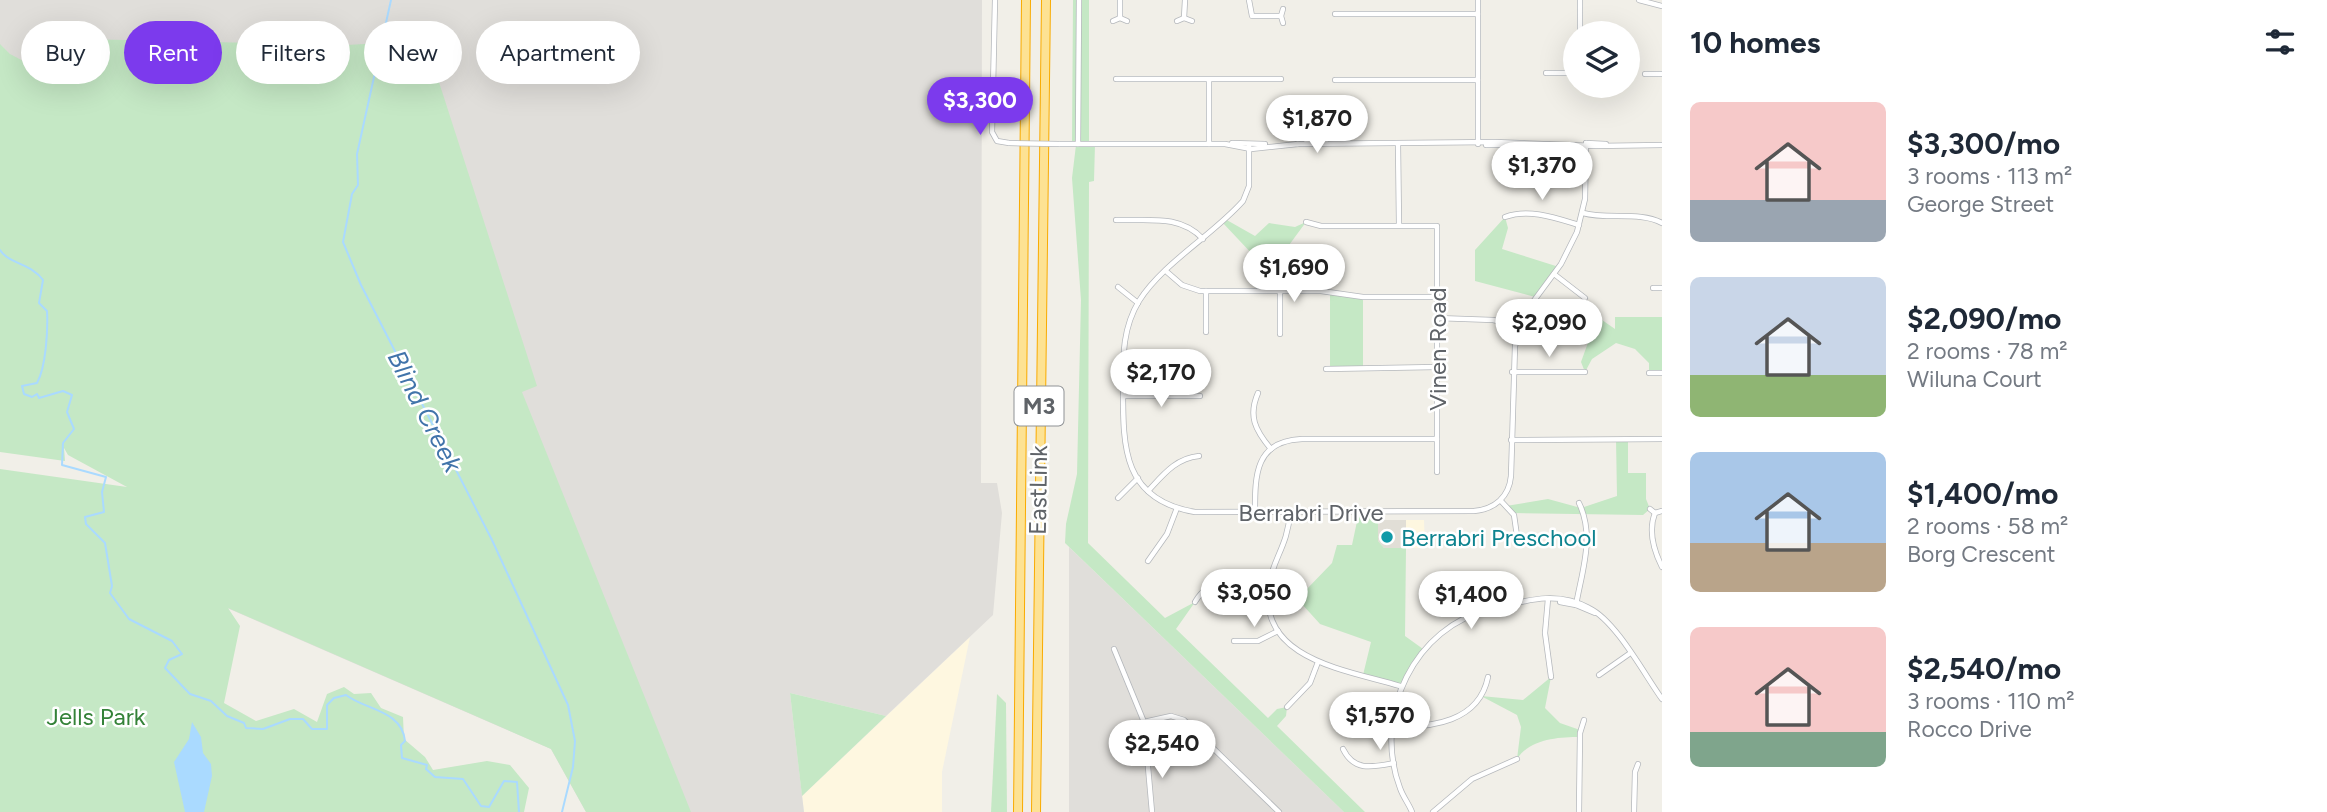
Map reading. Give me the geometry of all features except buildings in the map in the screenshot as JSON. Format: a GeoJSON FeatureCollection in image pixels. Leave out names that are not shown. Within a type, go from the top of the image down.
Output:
{"type":"FeatureCollection","features":[{"type":"Feature","properties":{"kind":"highway","name":"EastLink"},"geometry":{"type":"LineString","coordinates":[[1018,812],[1026,0]]}},
{"type":"Feature","properties":{"kind":"highway","name":"EastLink"},"geometry":{"type":"LineString","coordinates":[[1036,812],[1046,0]]}},
{"type":"Feature","properties":{"kind":"street"},"geometry":{"type":"LineString","coordinates":[[995,0],[992,132],[997,141],[1059,144],[1225,144],[1249,147],[1297,144],[1662,145]]}},
{"type":"Feature","properties":{"kind":"street"},"geometry":{"type":"LineString","coordinates":[[1078,144],[1079,0]]}},
{"type":"Feature","properties":{"kind":"street"},"geometry":{"type":"LineString","coordinates":[[1120,0],[1120,18]]}},
{"type":"Feature","properties":{"kind":"street"},"geometry":{"type":"LineString","coordinates":[[1185,0],[1185,18]]}},
{"type":"Feature","properties":{"kind":"street"},"geometry":{"type":"LineString","coordinates":[[1249,0],[1252,16],[1280,16]]}},
{"type":"Feature","properties":{"kind":"street"},"geometry":{"type":"LineString","coordinates":[[1478,0],[1478,144]]}},
{"type":"Feature","properties":{"kind":"street"},"geometry":{"type":"LineString","coordinates":[[1580,0],[1580,21]]}},
{"type":"Feature","properties":{"kind":"street"},"geometry":{"type":"LineString","coordinates":[[1639,0],[1662,6]]}},
{"type":"Feature","properties":{"kind":"street"},"geometry":{"type":"LineString","coordinates":[[1283,9],[1280,16],[1283,23]]}},
{"type":"Feature","properties":{"kind":"street"},"geometry":{"type":"LineString","coordinates":[[1335,14],[1478,14]]}},
{"type":"Feature","properties":{"kind":"street"},"geometry":{"type":"LineString","coordinates":[[1113,21],[1120,18],[1127,21]]}},
{"type":"Feature","properties":{"kind":"street"},"geometry":{"type":"LineString","coordinates":[[1177,21],[1185,18],[1192,21]]}},
{"type":"Feature","properties":{"kind":"street"},"geometry":{"type":"LineString","coordinates":[[1546,73],[1563,73]]}},
{"type":"Feature","properties":{"kind":"street"},"geometry":{"type":"LineString","coordinates":[[1646,74],[1662,74]]}},
{"type":"Feature","properties":{"kind":"street"},"geometry":{"type":"LineString","coordinates":[[1116,79],[1281,79]]}},
{"type":"Feature","properties":{"kind":"street"},"geometry":{"type":"LineString","coordinates":[[1209,80],[1209,144]]}},
{"type":"Feature","properties":{"kind":"street"},"geometry":{"type":"LineString","coordinates":[[1335,80],[1478,80]]}},
{"type":"Feature","properties":{"kind":"street"},"geometry":{"type":"LineString","coordinates":[[1306,222],[1321,226],[1399,226],[1398,144]]}},
{"type":"Feature","properties":{"kind":"street"},"geometry":{"type":"LineString","coordinates":[[1517,536],[1514,515],[1501,501],[1511,481],[1512,372],[1520,326],[1535,297],[1571,247],[1579,226],[1583,214],[1586,145]]}},
{"type":"Feature","properties":{"kind":"street","name":"Berrabri Drive"},"geometry":{"type":"LineString","coordinates":[[1249,147],[1249,186],[1243,201],[1138,303],[1124,340],[1123,445],[1138,478],[1148,491],[1177,508],[1201,513],[1474,511],[1489,508],[1501,501]]}},
{"type":"Feature","properties":{"kind":"street"},"geometry":{"type":"LineString","coordinates":[[1505,217],[1517,214],[1539,215],[1579,226]]}},
{"type":"Feature","properties":{"kind":"street"},"geometry":{"type":"LineString","coordinates":[[1583,214],[1604,218],[1651,219],[1662,223]]}},
{"type":"Feature","properties":{"kind":"street"},"geometry":{"type":"LineString","coordinates":[[1116,220],[1180,222],[1203,239]]}},
{"type":"Feature","properties":{"kind":"street","name":"Vinen Road"},"geometry":{"type":"LineString","coordinates":[[1399,226],[1437,226],[1437,472]]}},
{"type":"Feature","properties":{"kind":"street"},"geometry":{"type":"LineString","coordinates":[[1167,272],[1182,285],[1206,291],[1437,297]]}},
{"type":"Feature","properties":{"kind":"street"},"geometry":{"type":"LineString","coordinates":[[1554,274],[1586,298]]}},
{"type":"Feature","properties":{"kind":"street"},"geometry":{"type":"LineString","coordinates":[[1118,288],[1138,303]]}},
{"type":"Feature","properties":{"kind":"street"},"geometry":{"type":"LineString","coordinates":[[1653,288],[1662,288]]}},
{"type":"Feature","properties":{"kind":"street"},"geometry":{"type":"LineString","coordinates":[[1206,291],[1206,332]]}},
{"type":"Feature","properties":{"kind":"street"},"geometry":{"type":"LineString","coordinates":[[1280,292],[1280,334]]}},
{"type":"Feature","properties":{"kind":"street"},"geometry":{"type":"LineString","coordinates":[[1437,318],[1493,320],[1520,326]]}},
{"type":"Feature","properties":{"kind":"street"},"geometry":{"type":"LineString","coordinates":[[1326,369],[1437,367]]}},
{"type":"Feature","properties":{"kind":"street"},"geometry":{"type":"LineString","coordinates":[[1512,372],[1585,372]]}},
{"type":"Feature","properties":{"kind":"street"},"geometry":{"type":"LineString","coordinates":[[1649,373],[1662,373]]}},
{"type":"Feature","properties":{"kind":"street"},"geometry":{"type":"LineString","coordinates":[[1258,393],[1253,405],[1254,422],[1270,449]]}},
{"type":"Feature","properties":{"kind":"street"},"geometry":{"type":"LineString","coordinates":[[1123,396],[1200,396]]}},
{"type":"Feature","properties":{"kind":"street"},"geometry":{"type":"LineString","coordinates":[[1255,512],[1257,471],[1270,449],[1297,439],[1437,439]]}},
{"type":"Feature","properties":{"kind":"street"},"geometry":{"type":"LineString","coordinates":[[1511,440],[1662,439]]}},
{"type":"Feature","properties":{"kind":"street"},"geometry":{"type":"LineString","coordinates":[[1148,491],[1173,466],[1186,458],[1199,456]]}},
{"type":"Feature","properties":{"kind":"street"},"geometry":{"type":"LineString","coordinates":[[1118,498],[1138,478]]}},
{"type":"Feature","properties":{"kind":"street"},"geometry":{"type":"LineString","coordinates":[[1577,603],[1586,555],[1583,514],[1579,503]]}},
{"type":"Feature","properties":{"kind":"street"},"geometry":{"type":"LineString","coordinates":[[1148,561],[1167,534],[1177,508]]}},
{"type":"Feature","properties":{"kind":"street"},"geometry":{"type":"LineString","coordinates":[[1650,509],[1656,513]]}},
{"type":"Feature","properties":{"kind":"street"},"geometry":{"type":"LineString","coordinates":[[1656,513],[1662,511]]}},
{"type":"Feature","properties":{"kind":"street"},"geometry":{"type":"LineString","coordinates":[[1290,512],[1285,546],[1269,584],[1269,607],[1278,631],[1294,650],[1318,662],[1400,686]]}},
{"type":"Feature","properties":{"kind":"street"},"geometry":{"type":"LineString","coordinates":[[1656,513],[1653,540],[1662,568]]}},
{"type":"Feature","properties":{"kind":"street"},"geometry":{"type":"LineString","coordinates":[[1449,575],[1466,581],[1482,609]]}},
{"type":"Feature","properties":{"kind":"street"},"geometry":{"type":"LineString","coordinates":[[1195,602],[1203,591],[1222,582],[1241,580],[1269,584]]}},
{"type":"Feature","properties":{"kind":"street"},"geometry":{"type":"LineString","coordinates":[[1548,599],[1545,633],[1551,677]]}},
{"type":"Feature","properties":{"kind":"street"},"geometry":{"type":"LineString","coordinates":[[1412,812],[1400,789],[1394,763],[1394,726],[1400,686],[1414,662],[1432,640],[1482,609],[1519,600],[1548,599],[1577,603],[1599,615],[1661,696]]}},
{"type":"Feature","properties":{"kind":"street"},"geometry":{"type":"LineString","coordinates":[[1234,641],[1258,641],[1278,631]]}},
{"type":"Feature","properties":{"kind":"street"},"geometry":{"type":"LineString","coordinates":[[1114,649],[1144,722],[1152,812]]}},
{"type":"Feature","properties":{"kind":"street"},"geometry":{"type":"LineString","coordinates":[[1599,675],[1629,654]]}},
{"type":"Feature","properties":{"kind":"street"},"geometry":{"type":"LineString","coordinates":[[1287,707],[1310,683],[1318,662]]}},
{"type":"Feature","properties":{"kind":"street"},"geometry":{"type":"LineString","coordinates":[[1394,726],[1426,727],[1447,722],[1479,698],[1488,677]]}},
{"type":"Feature","properties":{"kind":"street"},"geometry":{"type":"LineString","coordinates":[[1144,722],[1174,716],[1184,720],[1279,812]]}},
{"type":"Feature","properties":{"kind":"street"},"geometry":{"type":"LineString","coordinates":[[1579,812],[1580,733],[1584,720]]}},
{"type":"Feature","properties":{"kind":"street"},"geometry":{"type":"LineString","coordinates":[[1343,748],[1352,762],[1361,766],[1394,763]]}},
{"type":"Feature","properties":{"kind":"street"},"geometry":{"type":"LineString","coordinates":[[1433,812],[1472,779],[1517,759]]}},
{"type":"Feature","properties":{"kind":"street"},"geometry":{"type":"LineString","coordinates":[[1634,812],[1635,772],[1638,764]]}},
{"type":"Feature","properties":{"kind":"shaded area"},"geometry":{"type":"Polygon","coordinates":[[[0,0],[982,0],[981,483],[997,483],[1002,513],[993,615],[886,716],[790,693],[804,812],[586,812],[551,749],[227,608],[0,162],[0,0]]]}},
{"type":"Feature","properties":{"kind":"shaded area"},"geometry":{"type":"Polygon","coordinates":[[[1377,520],[1406,520],[1406,548],[1384,548],[1378,541],[1377,520]]]}},
{"type":"Feature","properties":{"kind":"shaded area"},"geometry":{"type":"Polygon","coordinates":[[[1406,520],[1424,520],[1425,548],[1406,548],[1406,520]]]}},
{"type":"Feature","properties":{"kind":"shaded area"},"geometry":{"type":"Polygon","coordinates":[[[1069,547],[1344,812],[1069,812],[1069,547]]]}},
{"type":"Feature","properties":{"kind":"shaded area"},"geometry":{"type":"Polygon","coordinates":[[[970,637],[942,772],[942,812],[804,812],[802,796],[970,637]]]}},
{"type":"Feature","properties":{"kind":"green space"},"geometry":{"type":"Polygon","coordinates":[[[1073,0],[1089,0],[1089,144],[1095,144],[1094,181],[1089,182],[1088,543],[1165,618],[1195,602],[1176,629],[1268,718],[1277,709],[1287,707],[1286,716],[1277,726],[1365,812],[1344,812],[1065,543],[1066,524],[1077,474],[1081,300],[1072,178],[1076,145],[1072,144],[1073,0]]]}},
{"type":"Feature","properties":{"kind":"green space","name":"Jells Park"},"geometry":{"type":"Polygon","coordinates":[[[110,40],[124,40],[124,84],[222,84],[222,42],[236,43],[236,84],[350,84],[350,45],[364,44],[364,84],[440,84],[537,386],[522,392],[691,812],[586,812],[551,749],[228,608],[240,626],[224,703],[256,721],[294,709],[317,722],[327,694],[344,687],[354,694],[371,693],[381,708],[403,717],[404,739],[425,757],[433,770],[487,761],[510,765],[529,788],[524,812],[0,812],[0,469],[127,487],[68,455],[64,448],[65,461],[0,452],[0,44],[21,60],[21,84],[110,84],[110,40]]]}},
{"type":"Feature","properties":{"kind":"green space"},"geometry":{"type":"Polygon","coordinates":[[[1505,217],[1508,228],[1502,249],[1559,267],[1535,297],[1475,281],[1475,250],[1505,217]]]}},
{"type":"Feature","properties":{"kind":"green space"},"geometry":{"type":"Polygon","coordinates":[[[1225,219],[1255,236],[1269,223],[1295,227],[1306,222],[1281,256],[1254,256],[1222,222],[1225,219]]]}},
{"type":"Feature","properties":{"kind":"green space"},"geometry":{"type":"Polygon","coordinates":[[[1330,292],[1363,297],[1363,367],[1330,368],[1330,292]]]}},
{"type":"Feature","properties":{"kind":"green space"},"geometry":{"type":"Polygon","coordinates":[[[1585,298],[1589,311],[1615,329],[1615,317],[1662,317],[1662,373],[1649,373],[1649,363],[1635,349],[1616,343],[1592,359],[1585,372],[1581,362],[1590,337],[1581,311],[1585,298]]]}},
{"type":"Feature","properties":{"kind":"green space"},"geometry":{"type":"Polygon","coordinates":[[[1616,439],[1628,439],[1628,473],[1646,473],[1646,499],[1650,509],[1643,515],[1513,513],[1506,506],[1548,499],[1581,508],[1617,496],[1616,439]]]}},
{"type":"Feature","properties":{"kind":"green space"},"geometry":{"type":"Polygon","coordinates":[[[1359,512],[1378,512],[1378,541],[1384,548],[1406,548],[1405,636],[1423,649],[1400,686],[1363,675],[1371,642],[1320,624],[1301,603],[1268,599],[1268,594],[1304,592],[1332,563],[1337,545],[1352,545],[1359,512]]]}},
{"type":"Feature","properties":{"kind":"green space"},"geometry":{"type":"Polygon","coordinates":[[[1551,677],[1545,708],[1560,723],[1580,730],[1580,737],[1537,743],[1517,759],[1521,727],[1517,715],[1481,696],[1523,700],[1551,677]]]}},
{"type":"Feature","properties":{"kind":"green space"},"geometry":{"type":"Polygon","coordinates":[[[790,693],[886,716],[802,796],[790,693]]]}},
{"type":"Feature","properties":{"kind":"green space"},"geometry":{"type":"Polygon","coordinates":[[[997,694],[1006,703],[1007,812],[991,812],[997,694]]]}},
{"type":"Feature","properties":{"kind":"water"},"geometry":{"type":"Polygon","coordinates":[[[192,722],[201,737],[203,753],[211,764],[212,776],[204,812],[185,812],[174,762],[189,739],[192,722]]]}},
{"type":"Feature","properties":{"kind":"waterway","name":"Blind Creek"},"geometry":{"type":"LineString","coordinates":[[391,0],[357,154],[358,185],[352,194],[343,242],[361,285],[492,540],[568,705],[575,741],[573,767],[562,812]]}},
{"type":"Feature","properties":{"kind":"waterway"},"geometry":{"type":"LineString","coordinates":[[0,250],[43,280],[39,303],[47,311],[44,358],[37,383],[22,386],[24,394],[32,397],[37,394],[39,398],[63,391],[72,395],[67,412],[74,429],[63,443],[62,465],[106,477],[102,492],[104,512],[85,517],[86,524],[105,543],[112,586],[110,593],[129,619],[172,641],[182,654],[169,660],[165,668],[190,694],[211,701],[227,716],[244,723],[246,728],[263,729],[290,719],[303,719],[312,729],[327,729],[327,705],[334,698],[346,695],[382,712],[397,723],[405,741],[401,745],[402,758],[427,765],[426,769],[435,777],[463,779],[481,806],[489,807],[504,781],[517,782],[519,812]]}},
{"type":"Feature","properties":{"kind":"place","name":"Berrabri Preschool"},"geometry":{"type":"Point","coordinates":[1387,537]}}]}
